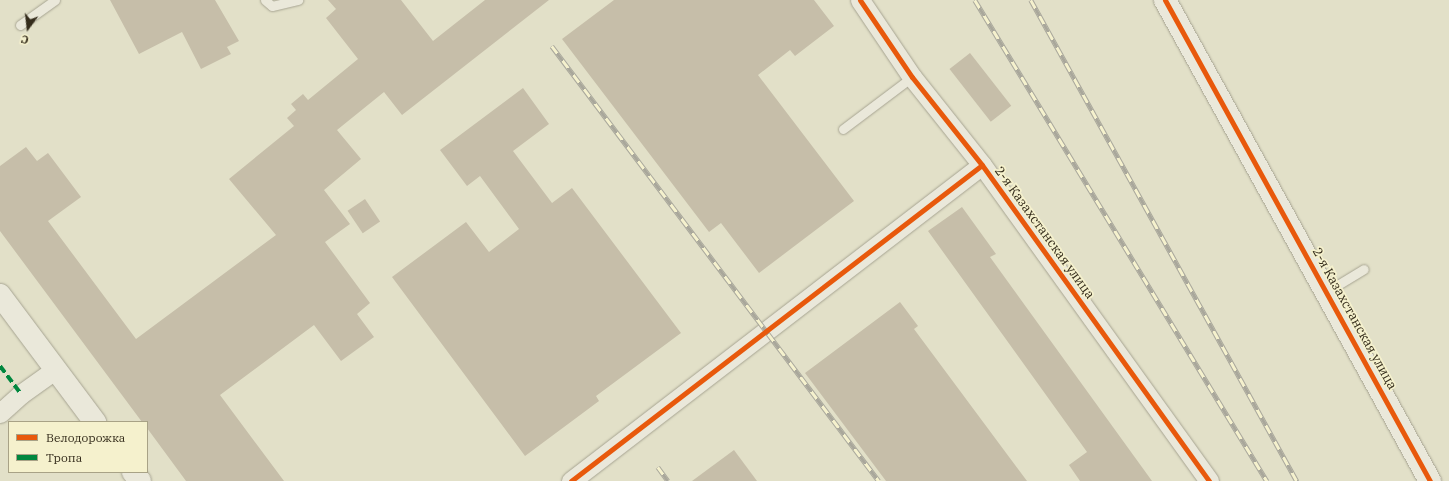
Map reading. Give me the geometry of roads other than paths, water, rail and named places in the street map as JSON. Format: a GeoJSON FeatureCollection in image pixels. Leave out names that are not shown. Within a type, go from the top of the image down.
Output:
{"type":"FeatureCollection","features":[{"type":"Feature","properties":{"kind":"street","name":"2-я Казахстанская улица"},"geometry":{"type":"LineString","coordinates":[[860,0],[912,77],[982,165],[1209,481]]}},
{"type":"Feature","properties":{"kind":"street","name":"2-я Казахстанская улица"},"geometry":{"type":"LineString","coordinates":[[1166,0],[1430,481]]}},
{"type":"Feature","properties":{"kind":"street"},"geometry":{"type":"LineString","coordinates":[[571,481],[982,165]]}},
{"type":"Feature","properties":{"kind":"street"},"geometry":{"type":"LineString","coordinates":[[0,295],[94,421]]}},
{"type":"Feature","properties":{"kind":"street"},"geometry":{"type":"LineString","coordinates":[[0,414],[21,394],[56,369]]}},
{"type":"Feature","properties":{"kind":"street"},"geometry":{"type":"LineString","coordinates":[[134,473],[140,481]]}},
{"type":"Feature","properties":{"kind":"lane"},"geometry":{"type":"LineString","coordinates":[[20,25],[55,0]]}},
{"type":"Feature","properties":{"kind":"lane"},"geometry":{"type":"LineString","coordinates":[[264,0],[272,6],[298,0]]}},
{"type":"Feature","properties":{"kind":"lane"},"geometry":{"type":"LineString","coordinates":[[843,129],[912,77]]}},
{"type":"Feature","properties":{"kind":"lane"},"geometry":{"type":"LineString","coordinates":[[1326,292],[1364,269]]}},
{"type":"Feature","properties":{"kind":"railway"},"geometry":{"type":"LineString","coordinates":[[975,0],[1267,481]]}},
{"type":"Feature","properties":{"kind":"railway"},"geometry":{"type":"LineString","coordinates":[[1031,0],[1297,481]]}},
{"type":"Feature","properties":{"kind":"railway"},"geometry":{"type":"LineString","coordinates":[[552,46],[879,481]]}},
{"type":"Feature","properties":{"kind":"railway"},"geometry":{"type":"LineString","coordinates":[[658,467],[668,481]]}}]}
